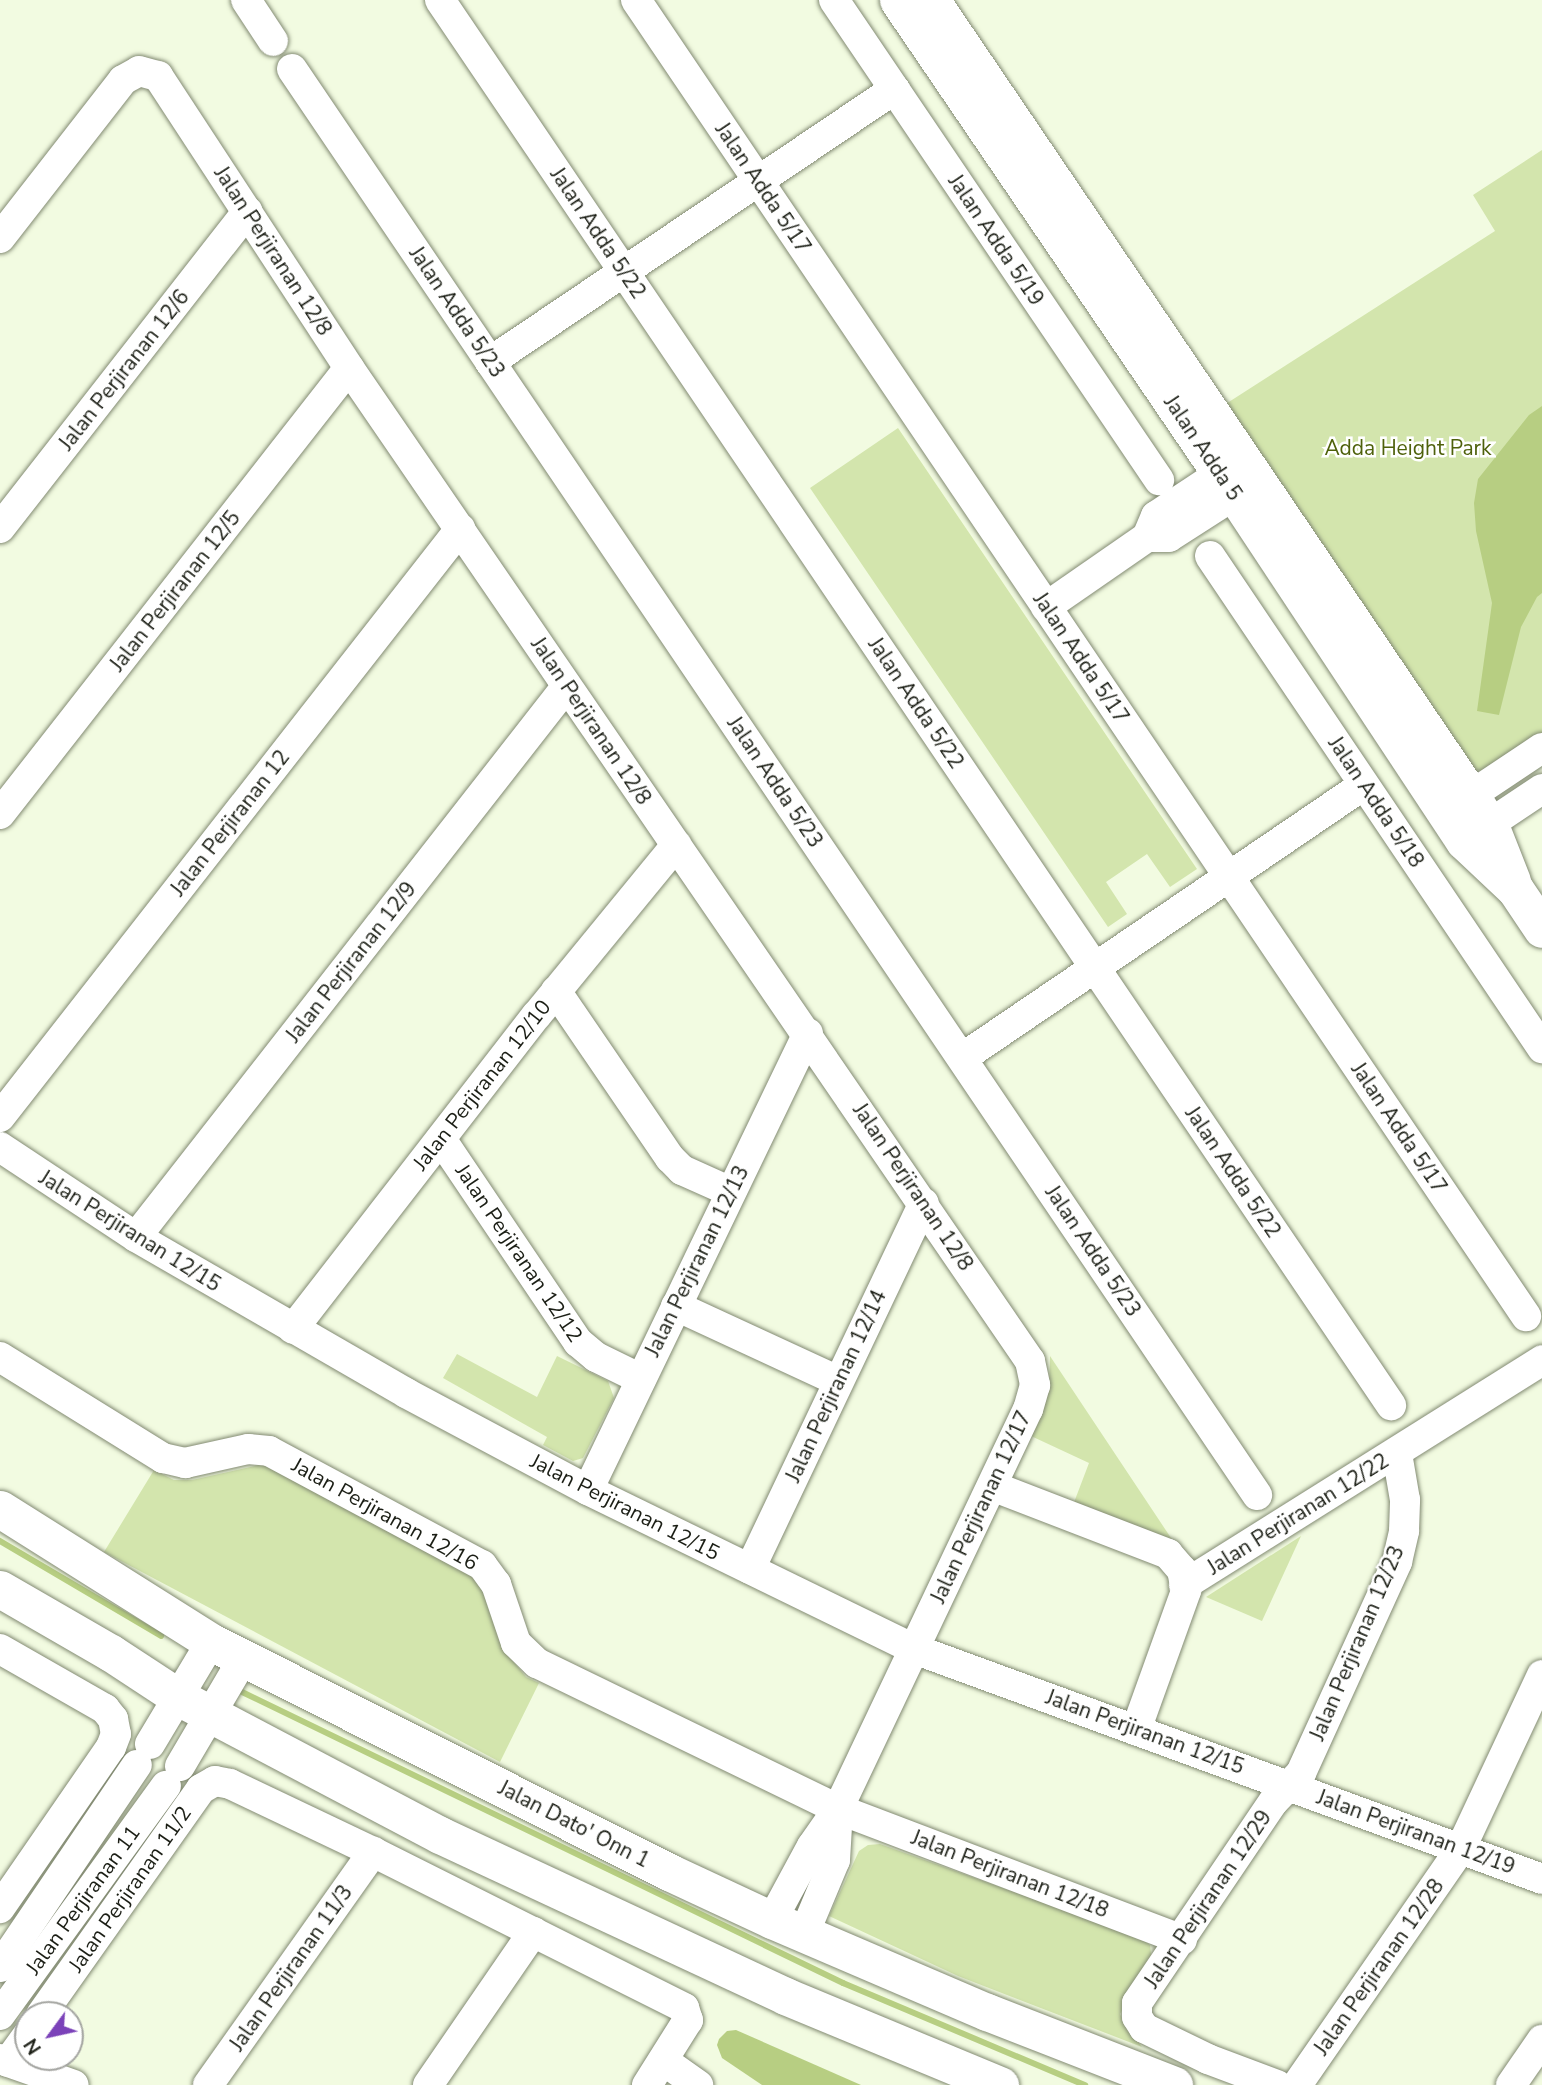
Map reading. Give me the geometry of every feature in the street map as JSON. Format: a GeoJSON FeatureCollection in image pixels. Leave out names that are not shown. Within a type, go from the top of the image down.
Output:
{"type":"FeatureCollection","features":[{"type":"Feature","properties":{"kind":"main road","name":"Jalan Adda 5"},"geometry":{"type":"LineString","coordinates":[[898,0],[1239,476]]}},
{"type":"Feature","properties":{"kind":"main road","name":"Jalan Adda 5"},"geometry":{"type":"LineString","coordinates":[[931,0],[1239,476],[1542,929]]}},
{"type":"Feature","properties":{"kind":"main road","name":"Jalan Dato' Onn 1"},"geometry":{"type":"LineString","coordinates":[[0,1509],[211,1642],[243,1659],[788,1927],[986,2012],[1174,2085]]}},
{"type":"Feature","properties":{"kind":"main road"},"geometry":{"type":"LineString","coordinates":[[0,1589],[111,1653],[178,1697],[465,1846],[785,1996],[1000,2085]]}},
{"type":"Feature","properties":{"kind":"street"},"geometry":{"type":"LineString","coordinates":[[246,0],[274,41]]}},
{"type":"Feature","properties":{"kind":"street","name":"Jalan Adda 5/22"},"geometry":{"type":"LineString","coordinates":[[440,0],[1391,1405]]}},
{"type":"Feature","properties":{"kind":"street","name":"Jalan Adda 5/17"},"geometry":{"type":"LineString","coordinates":[[636,0],[1526,1316]]}},
{"type":"Feature","properties":{"kind":"street","name":"Jalan Adda 5/19"},"geometry":{"type":"LineString","coordinates":[[834,0],[1159,480]]}},
{"type":"Feature","properties":{"kind":"street","name":"Jalan Adda 5/23"},"geometry":{"type":"LineString","coordinates":[[292,69],[1258,1495]]}},
{"type":"Feature","properties":{"kind":"street","name":"Jalan Perjiranan 12/8"},"geometry":{"type":"LineString","coordinates":[[0,237],[123,80],[139,71],[158,76],[349,368],[566,687],[808,1032],[1030,1361]]}},
{"type":"Feature","properties":{"kind":"street"},"geometry":{"type":"LineString","coordinates":[[490,362],[894,89]]}},
{"type":"Feature","properties":{"kind":"street","name":"Jalan Perjiranan 12/6"},"geometry":{"type":"LineString","coordinates":[[0,528],[248,211]]}},
{"type":"Feature","properties":{"kind":"street","name":"Jalan Perjiranan 12/5"},"geometry":{"type":"LineString","coordinates":[[0,814],[349,368]]}},
{"type":"Feature","properties":{"kind":"street"},"geometry":{"type":"LineString","coordinates":[[1046,607],[1147,537],[1169,537],[1239,476]]}},
{"type":"Feature","properties":{"kind":"street","name":"Jalan Perjiranan 12"},"geometry":{"type":"LineString","coordinates":[[0,1117],[460,529]]}},
{"type":"Feature","properties":{"kind":"street","name":"Jalan Adda 5/18"},"geometry":{"type":"LineString","coordinates":[[1210,556],[1542,1048]]}},
{"type":"Feature","properties":{"kind":"street","name":"Jalan Perjiranan 12/9"},"geometry":{"type":"LineString","coordinates":[[136,1237],[566,687]]}},
{"type":"Feature","properties":{"kind":"street"},"geometry":{"type":"LineString","coordinates":[[1468,818],[1542,748]]}},
{"type":"Feature","properties":{"kind":"street"},"geometry":{"type":"LineString","coordinates":[[962,1058],[1364,785]]}},
{"type":"Feature","properties":{"kind":"street"},"geometry":{"type":"LineString","coordinates":[[1468,818],[1542,789]]}},
{"type":"Feature","properties":{"kind":"street","name":"Jalan Perjiranan 12/10"},"geometry":{"type":"LineString","coordinates":[[293,1329],[556,991],[676,845]]}},
{"type":"Feature","properties":{"kind":"street"},"geometry":{"type":"LineString","coordinates":[[556,991],[670,1158],[682,1170],[729,1191]]}},
{"type":"Feature","properties":{"kind":"street","name":"Jalan Perjiranan 12/13"},"geometry":{"type":"LineString","coordinates":[[588,1490],[729,1191],[808,1032]]}},
{"type":"Feature","properties":{"kind":"street","name":"Jalan Perjiranan 12/12"},"geometry":{"type":"LineString","coordinates":[[441,1139],[578,1342],[596,1357],[641,1379]]}},
{"type":"Feature","properties":{"kind":"street","name":"Jalan Perjiranan 12/15"},"geometry":{"type":"LineString","coordinates":[[0,1147],[136,1237],[293,1329],[588,1490],[914,1649],[1290,1786]]}},
{"type":"Feature","properties":{"kind":"street","name":"Jalan Perjiranan 12/14"},"geometry":{"type":"LineString","coordinates":[[750,1569],[924,1203]]}},
{"type":"Feature","properties":{"kind":"street"},"geometry":{"type":"LineString","coordinates":[[676,1306],[838,1381]]}},
{"type":"Feature","properties":{"kind":"street","name":"Jalan Perjiranan 12/16"},"geometry":{"type":"LineString","coordinates":[[0,1357],[163,1458],[185,1463],[248,1449],[269,1451],[470,1559],[482,1566],[496,1584],[516,1643],[537,1663],[838,1809]]}},
{"type":"Feature","properties":{"kind":"street","name":"Jalan Perjiranan 12/22"},"geometry":{"type":"LineString","coordinates":[[1136,1730],[1185,1591],[1184,1585],[1542,1360]]}},
{"type":"Feature","properties":{"kind":"street","name":"Jalan Perjiranan 12/17"},"geometry":{"type":"LineString","coordinates":[[788,1927],[812,1846],[838,1809],[1028,1409],[1035,1385],[1030,1361]]}},
{"type":"Feature","properties":{"kind":"street","name":"Jalan Perjiranan 12/23"},"geometry":{"type":"LineString","coordinates":[[1290,1786],[1301,1773],[1396,1562],[1404,1531],[1405,1500],[1397,1453]]}},
{"type":"Feature","properties":{"kind":"street"},"geometry":{"type":"LineString","coordinates":[[992,1486],[1168,1554],[1182,1570],[1184,1585]]}},
{"type":"Feature","properties":{"kind":"street","name":"Jalan Perjiranan 11"},"geometry":{"type":"LineString","coordinates":[[0,1967],[144,1755],[211,1642]]}},
{"type":"Feature","properties":{"kind":"street"},"geometry":{"type":"LineString","coordinates":[[0,1649],[105,1709],[113,1719],[116,1734],[111,1747],[0,1908]]}},
{"type":"Feature","properties":{"kind":"street","name":"Jalan Perjiranan 11"},"geometry":{"type":"LineString","coordinates":[[0,2015],[173,1776],[243,1659]]}},
{"type":"Feature","properties":{"kind":"street","name":"Jalan Perjiranan 12/28"},"geometry":{"type":"LineString","coordinates":[[1297,2085],[1461,1848],[1542,1675]]}},
{"type":"Feature","properties":{"kind":"street","name":"Jalan Perjiranan 11/2"},"geometry":{"type":"LineString","coordinates":[[51,2001],[201,1789],[215,1781],[230,1784],[373,1852]]}},
{"type":"Feature","properties":{"kind":"street","name":"Jalan Perjiranan 12/19"},"geometry":{"type":"LineString","coordinates":[[1290,1786],[1542,1879]]}},
{"type":"Feature","properties":{"kind":"street","name":"Jalan Perjiranan 12/29"},"geometry":{"type":"LineString","coordinates":[[1277,2085],[1176,2044],[1144,2028],[1138,2017],[1137,2003],[1182,1940],[1229,1864],[1274,1801],[1290,1786]]}},
{"type":"Feature","properties":{"kind":"street","name":"Jalan Perjiranan 12/18"},"geometry":{"type":"LineString","coordinates":[[838,1809],[1182,1940]]}},
{"type":"Feature","properties":{"kind":"street"},"geometry":{"type":"LineString","coordinates":[[373,1852],[684,2008],[688,2020],[655,2073],[698,2085]]}},
{"type":"Feature","properties":{"kind":"street","name":"Jalan Perjiranan 11/3"},"geometry":{"type":"LineString","coordinates":[[208,2085],[373,1852]]}},
{"type":"Feature","properties":{"kind":"street"},"geometry":{"type":"LineString","coordinates":[[428,2085],[533,1932]]}},
{"type":"Feature","properties":{"kind":"street"},"geometry":{"type":"LineString","coordinates":[[1511,2085],[1542,2040]]}},
{"type":"Feature","properties":{"kind":"street"},"geometry":{"type":"LineString","coordinates":[[4,2061],[74,2085]]}},
{"type":"Feature","properties":{"kind":"green space","name":"Adda Height Park"},"geometry":{"type":"Polygon","coordinates":[[[1542,150],[1542,735],[1490,771],[1460,769],[1221,407],[1495,231],[1473,195],[1542,150]]]}},
{"type":"Feature","properties":{"kind":"green space"},"geometry":{"type":"Polygon","coordinates":[[[898,428],[1197,869],[1170,887],[1147,854],[1106,882],[1127,914],[1108,927],[810,488],[898,428]]]}},
{"type":"Feature","properties":{"kind":"green space"},"geometry":{"type":"Polygon","coordinates":[[[457,1354],[537,1397],[557,1356],[608,1381],[614,1398],[583,1458],[573,1461],[543,1445],[547,1437],[443,1378],[457,1354]]]}},
{"type":"Feature","properties":{"kind":"green space"},"geometry":{"type":"Polygon","coordinates":[[[1050,1356],[1175,1544],[1073,1505],[1089,1463],[1031,1436],[1049,1390],[1050,1356]]]}},
{"type":"Feature","properties":{"kind":"green space"},"geometry":{"type":"Polygon","coordinates":[[[259,1465],[267,1466],[475,1578],[491,1602],[513,1661],[526,1677],[539,1683],[500,1762],[104,1552],[154,1470],[174,1480],[192,1480],[259,1465]]]}},
{"type":"Feature","properties":{"kind":"green space"},"geometry":{"type":"Polygon","coordinates":[[[1301,1536],[1262,1621],[1206,1597],[1301,1536]]]}},
{"type":"Feature","properties":{"kind":"green space"},"geometry":{"type":"Polygon","coordinates":[[[880,1844],[1139,1937],[1150,1945],[1152,1962],[1120,2014],[1142,2047],[958,1976],[829,1916],[859,1851],[868,1845],[880,1844]]]}},
{"type":"Feature","properties":{"kind":"shaded area"},"geometry":{"type":"Polygon","coordinates":[[[1542,406],[1542,593],[1537,597],[1521,627],[1499,715],[1477,711],[1492,603],[1476,531],[1474,503],[1478,479],[1529,415],[1542,406]]]}},
{"type":"Feature","properties":{"kind":"shaded area"},"geometry":{"type":"Polygon","coordinates":[[[736,2030],[861,2085],[762,2085],[722,2058],[717,2045],[719,2039],[727,2031],[736,2030]]]}},
{"type":"Feature","properties":{"kind":"waterway"},"geometry":{"type":"LineString","coordinates":[[0,1541],[161,1636]]}},
{"type":"Feature","properties":{"kind":"waterway"},"geometry":{"type":"LineString","coordinates":[[240,1691],[843,1983],[1085,2085]]}}]}
